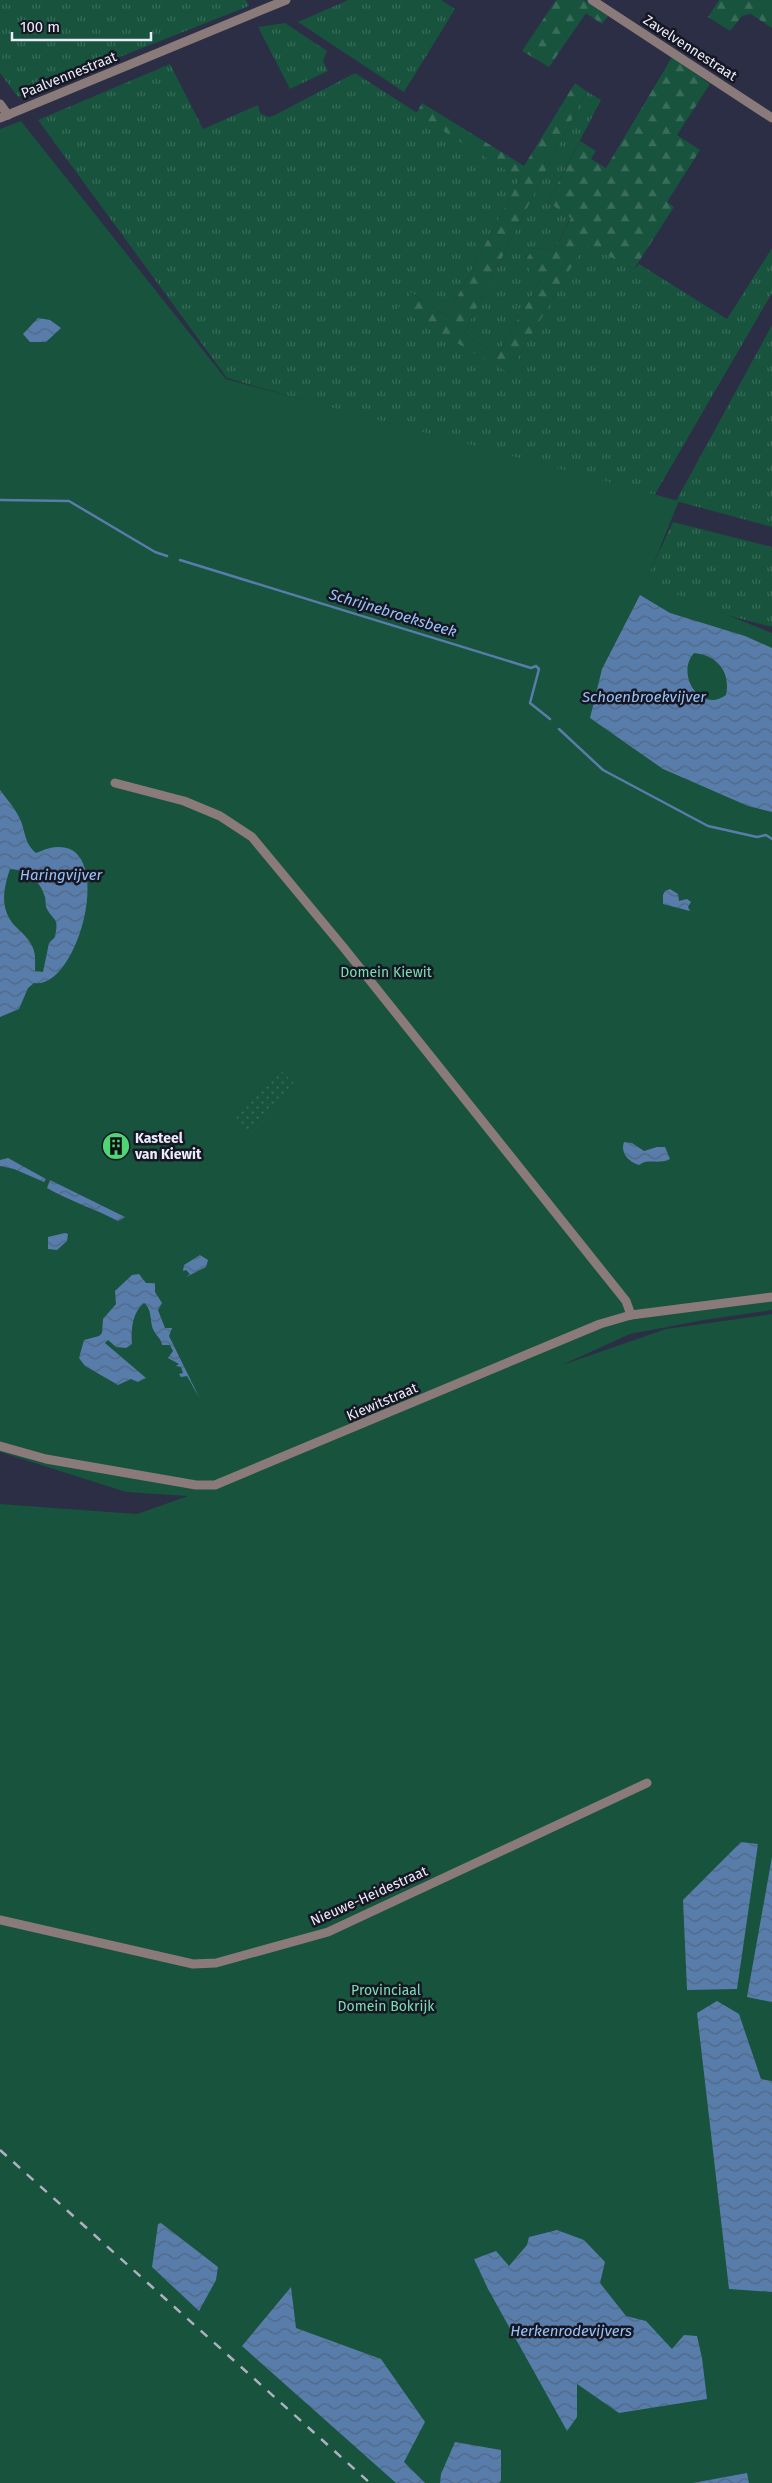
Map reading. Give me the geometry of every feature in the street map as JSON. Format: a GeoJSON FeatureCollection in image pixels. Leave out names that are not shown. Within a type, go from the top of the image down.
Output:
{"type":"FeatureCollection","features":[{"type":"Feature","properties":{"kind":"street","name":"Paalvennestraat"},"geometry":{"type":"LineString","coordinates":[[4,116],[286,0]]}},
{"type":"Feature","properties":{"kind":"street","name":"Zavelvennestraat"},"geometry":{"type":"LineString","coordinates":[[592,0],[772,118]]}},
{"type":"Feature","properties":{"kind":"street"},"geometry":{"type":"LineString","coordinates":[[0,104],[4,116]]}},
{"type":"Feature","properties":{"kind":"street"},"geometry":{"type":"LineString","coordinates":[[116,783],[184,801],[220,816],[252,837],[344,948],[626,1301],[631,1315]]}},
{"type":"Feature","properties":{"kind":"street","name":"Kiewitstraat"},"geometry":{"type":"LineString","coordinates":[[0,1446],[46,1459],[196,1485],[215,1485],[592,1328],[631,1315],[772,1297]]}},
{"type":"Feature","properties":{"kind":"street","name":"Nieuwe-Heidestraat"},"geometry":{"type":"LineString","coordinates":[[0,1920],[193,1964],[216,1963],[328,1932],[647,1783]]}},
{"type":"Feature","properties":{"kind":"green space"},"geometry":{"type":"Polygon","coordinates":[[[0,0],[246,0],[249,6],[18,97],[0,73],[0,0]]]}},
{"type":"Feature","properties":{"kind":"green space"},"geometry":{"type":"Polygon","coordinates":[[[348,0],[441,0],[455,9],[404,92],[298,22],[348,0]]]}},
{"type":"Feature","properties":{"kind":"green space"},"geometry":{"type":"Polygon","coordinates":[[[556,0],[584,0],[608,16],[602,24],[586,13],[549,67],[522,51],[556,0]]]}},
{"type":"Feature","properties":{"kind":"green space"},"geometry":{"type":"Polygon","coordinates":[[[719,0],[772,0],[772,28],[751,14],[742,16],[730,31],[708,17],[719,0]]]}},
{"type":"Feature","properties":{"kind":"green space"},"geometry":{"type":"Polygon","coordinates":[[[285,23],[327,51],[323,61],[328,71],[290,89],[258,27],[285,23]]]}},
{"type":"Feature","properties":{"kind":"green space"},"geometry":{"type":"Polygon","coordinates":[[[672,57],[710,84],[677,135],[700,150],[667,202],[674,207],[634,269],[585,244],[509,373],[398,309],[410,292],[447,316],[520,179],[416,114],[422,103],[524,166],[575,83],[586,91],[464,333],[497,355],[541,280],[529,270],[527,258],[534,248],[554,251],[571,218],[548,202],[580,141],[596,151],[591,159],[606,168],[672,57]]]}},
{"type":"Feature","properties":{"kind":"green space"},"geometry":{"type":"Polygon","coordinates":[[[170,64],[203,129],[258,105],[260,113],[268,117],[273,116],[355,73],[520,179],[447,316],[410,292],[509,373],[585,243],[634,269],[639,264],[727,319],[772,248],[772,293],[654,496],[385,424],[227,378],[38,120],[170,64]]]}},
{"type":"Feature","properties":{"kind":"green space"},"geometry":{"type":"Polygon","coordinates":[[[586,91],[601,100],[548,202],[571,217],[554,251],[534,248],[529,270],[541,280],[497,355],[464,333],[586,91]]]}},
{"type":"Feature","properties":{"kind":"green space"},"geometry":{"type":"Polygon","coordinates":[[[21,121],[226,379],[679,501],[646,582],[772,633],[772,1310],[630,1334],[562,1365],[666,1329],[772,1314],[772,2483],[0,2483],[0,1504],[137,1514],[188,1496],[126,1492],[0,1452],[0,129],[21,121]]]}},
{"type":"Feature","properties":{"kind":"green space"},"geometry":{"type":"Polygon","coordinates":[[[772,325],[772,527],[676,501],[772,325]]]}},
{"type":"Feature","properties":{"kind":"green space"},"geometry":{"type":"Polygon","coordinates":[[[673,522],[772,547],[772,627],[640,592],[673,522]]]}},
{"type":"Feature","properties":{"kind":"green space"},"geometry":{"type":"Polygon","coordinates":[[[281,1071],[297,1086],[250,1134],[233,1121],[281,1071]]]}},
{"type":"Feature","properties":{"kind":"water"},"geometry":{"type":"Polygon","coordinates":[[[38,318],[50,320],[61,328],[46,342],[30,342],[23,334],[38,318]]]}},
{"type":"Feature","properties":{"kind":"water","name":"Schoenbroekvijver"},"geometry":{"type":"Polygon","coordinates":[[[640,595],[670,613],[745,636],[772,648],[772,812],[748,806],[663,769],[590,718],[602,669],[640,595]],[[694,653],[689,662],[687,672],[689,681],[700,696],[708,700],[717,700],[726,695],[727,687],[724,672],[716,661],[702,654],[694,653]]]}},
{"type":"Feature","properties":{"kind":"water","name":"Haringvijver"},"geometry":{"type":"Polygon","coordinates":[[[0,790],[19,817],[32,849],[36,853],[63,847],[80,857],[87,878],[86,906],[79,935],[67,960],[52,978],[34,983],[28,988],[19,1009],[0,1017],[0,790]],[[10,869],[4,891],[6,912],[33,948],[35,971],[43,972],[49,943],[55,937],[56,921],[46,908],[45,897],[40,886],[32,877],[10,869]]]}},
{"type":"Feature","properties":{"kind":"water"},"geometry":{"type":"Polygon","coordinates":[[[670,889],[678,894],[679,901],[687,899],[691,902],[688,907],[690,911],[663,904],[663,895],[665,891],[670,889]]]}},
{"type":"Feature","properties":{"kind":"water"},"geometry":{"type":"Polygon","coordinates":[[[624,1142],[632,1143],[644,1151],[665,1147],[670,1159],[646,1162],[639,1165],[632,1162],[624,1153],[624,1142]]]}},
{"type":"Feature","properties":{"kind":"water"},"geometry":{"type":"Polygon","coordinates":[[[8,1158],[46,1179],[44,1182],[14,1169],[0,1166],[0,1160],[8,1158]]]}},
{"type":"Feature","properties":{"kind":"water"},"geometry":{"type":"Polygon","coordinates":[[[50,1180],[125,1217],[118,1221],[56,1193],[47,1188],[50,1180]]]}},
{"type":"Feature","properties":{"kind":"water"},"geometry":{"type":"Polygon","coordinates":[[[68,1234],[67,1241],[57,1250],[48,1249],[48,1237],[68,1234]]]}},
{"type":"Feature","properties":{"kind":"water"},"geometry":{"type":"Polygon","coordinates":[[[200,1255],[208,1260],[206,1267],[186,1277],[190,1274],[186,1270],[183,1271],[184,1265],[200,1255]]]}},
{"type":"Feature","properties":{"kind":"water"},"geometry":{"type":"Polygon","coordinates":[[[139,1274],[146,1283],[155,1283],[155,1292],[162,1303],[158,1310],[165,1328],[172,1328],[169,1336],[200,1399],[187,1376],[181,1377],[179,1374],[183,1373],[181,1367],[176,1366],[179,1364],[168,1358],[173,1351],[170,1345],[162,1345],[153,1328],[149,1309],[144,1303],[135,1317],[132,1328],[132,1344],[126,1348],[116,1347],[108,1340],[105,1343],[146,1378],[138,1382],[131,1379],[118,1385],[85,1366],[79,1358],[84,1340],[99,1336],[102,1333],[103,1319],[116,1304],[115,1291],[132,1275],[139,1274]]]}},
{"type":"Feature","properties":{"kind":"water"},"geometry":{"type":"Polygon","coordinates":[[[741,1842],[758,1844],[737,1989],[687,1990],[683,1900],[741,1842]]]}},
{"type":"Feature","properties":{"kind":"water"},"geometry":{"type":"Polygon","coordinates":[[[772,1857],[772,2002],[747,1997],[772,1857]]]}},
{"type":"Feature","properties":{"kind":"water"},"geometry":{"type":"Polygon","coordinates":[[[717,2001],[739,2014],[761,2079],[772,2081],[772,2292],[729,2289],[697,2013],[717,2001]]]}},
{"type":"Feature","properties":{"kind":"water"},"geometry":{"type":"Polygon","coordinates":[[[161,2223],[218,2267],[216,2280],[199,2311],[152,2267],[158,2224],[161,2223]]]}},
{"type":"Feature","properties":{"kind":"water","name":"Herkenrodevijvers"},"geometry":{"type":"Polygon","coordinates":[[[557,2230],[584,2240],[605,2262],[600,2283],[626,2316],[646,2321],[672,2349],[684,2335],[697,2336],[707,2399],[619,2413],[577,2384],[577,2417],[567,2431],[488,2289],[474,2259],[496,2251],[509,2266],[527,2245],[529,2237],[557,2230]]]}},
{"type":"Feature","properties":{"kind":"water"},"geometry":{"type":"Polygon","coordinates":[[[291,2287],[296,2328],[381,2359],[425,2422],[404,2462],[425,2483],[396,2483],[242,2346],[291,2287]]]}},
{"type":"Feature","properties":{"kind":"water"},"geometry":{"type":"Polygon","coordinates":[[[455,2442],[501,2450],[501,2481],[499,2483],[440,2483],[441,2474],[455,2442]]]}},
{"type":"Feature","properties":{"kind":"water"},"geometry":{"type":"Polygon","coordinates":[[[747,2473],[749,2483],[693,2483],[747,2473]]]}},
{"type":"Feature","properties":{"kind":"waterway","name":"Schrijnebroeksbeek"},"geometry":{"type":"LineString","coordinates":[[0,500],[69,501],[155,552],[167,556]]}},
{"type":"Feature","properties":{"kind":"waterway","name":"Schrijnebroeksbeek"},"geometry":{"type":"LineString","coordinates":[[180,560],[531,668],[536,666],[539,669],[530,703],[550,719]]}},
{"type":"Feature","properties":{"kind":"waterway","name":"Schrijnebroeksbeek"},"geometry":{"type":"LineString","coordinates":[[559,729],[603,770],[708,826],[757,837],[766,835],[772,839]]}},
{"type":"Feature","properties":{"kind":"railway"},"geometry":{"type":"LineString","coordinates":[[0,2150],[370,2483]]}},
{"type":"Feature","properties":{"kind":"place","name":"Kasteel van Kiewit"},"geometry":{"type":"Point","coordinates":[116,1146]}},
{"type":"Feature","properties":{"kind":"park label","name":"Domein Kiewit"},"geometry":{"type":"Point","coordinates":[386,972]}},
{"type":"Feature","properties":{"kind":"park label","name":"Provinciaal Domein Bokrijk"},"geometry":{"type":"Point","coordinates":[386,1998]}}]}
